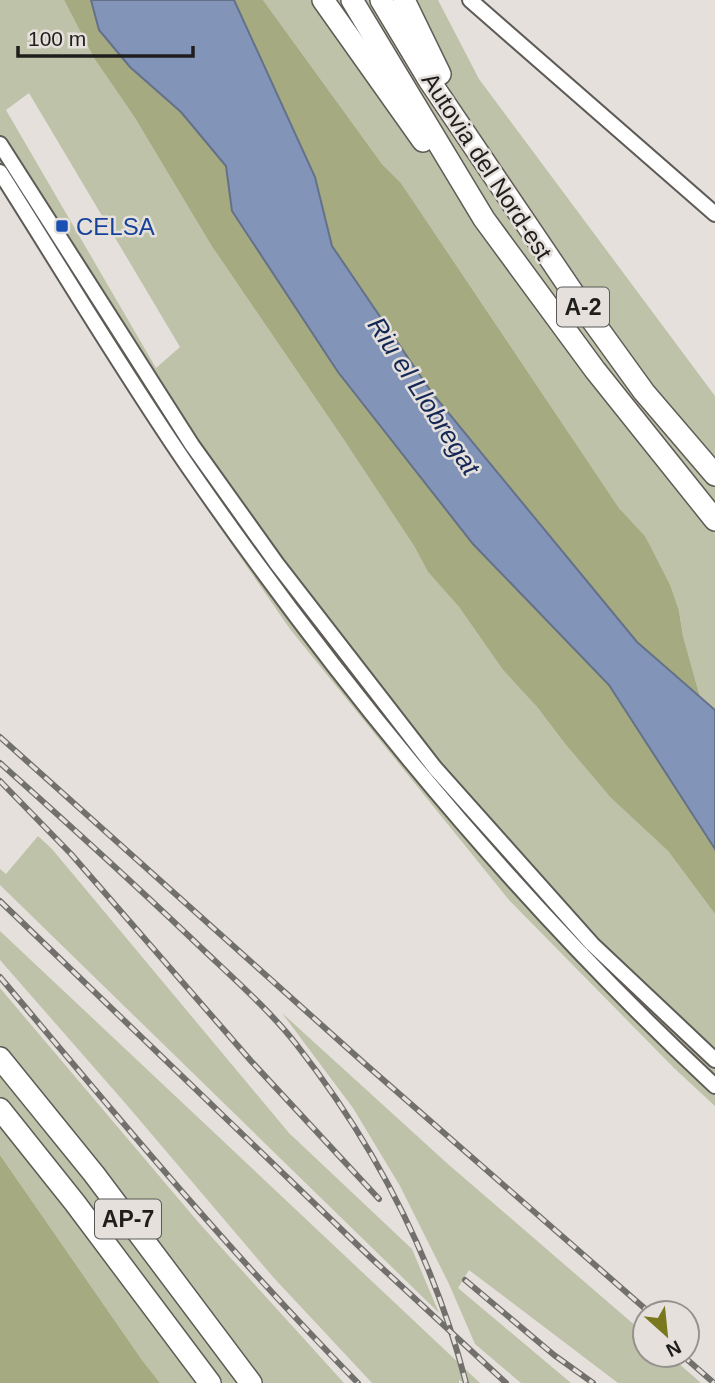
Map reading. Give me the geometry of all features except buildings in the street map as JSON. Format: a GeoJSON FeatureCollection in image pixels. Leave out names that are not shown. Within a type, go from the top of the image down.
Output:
{"type":"FeatureCollection","features":[{"type":"Feature","properties":{"kind":"highway"},"geometry":{"type":"LineString","coordinates":[[323,0],[405,118],[484,219]]}},
{"type":"Feature","properties":{"kind":"highway","name":"Autovia del Nord-est"},"geometry":{"type":"LineString","coordinates":[[352,0],[484,219],[595,370],[715,520]]}},
{"type":"Feature","properties":{"kind":"highway","name":"Autovia del Nord-est"},"geometry":{"type":"LineString","coordinates":[[381,0],[429,79],[584,309],[644,392],[715,475]]}},
{"type":"Feature","properties":{"kind":"highway"},"geometry":{"type":"LineString","coordinates":[[404,0],[471,142]]}},
{"type":"Feature","properties":{"kind":"highway","name":"AP-7"},"geometry":{"type":"LineString","coordinates":[[0,1058],[102,1185],[251,1383]]}},
{"type":"Feature","properties":{"kind":"highway","name":"AP-7"},"geometry":{"type":"LineString","coordinates":[[0,1109],[75,1203],[210,1383]]}},
{"type":"Feature","properties":{"kind":"street"},"geometry":{"type":"LineString","coordinates":[[470,0],[715,214]]}},
{"type":"Feature","properties":{"kind":"street"},"geometry":{"type":"LineString","coordinates":[[0,144],[192,445],[277,564],[418,747],[592,944],[715,1060]]}},
{"type":"Feature","properties":{"kind":"street"},"geometry":{"type":"LineString","coordinates":[[0,172],[189,467],[340,674],[431,786],[526,894],[650,1026],[715,1086]]}},
{"type":"Feature","properties":{"kind":"green space"},"geometry":{"type":"Polygon","coordinates":[[[0,0],[64,0],[94,58],[135,118],[211,245],[342,437],[414,546],[428,572],[459,607],[503,670],[537,707],[611,798],[668,851],[715,914],[715,1106],[674,1068],[509,900],[290,629],[185,477],[0,188],[0,0]],[[29,93],[6,110],[156,368],[180,347],[29,93]]]}},
{"type":"Feature","properties":{"kind":"green space"},"geometry":{"type":"Polygon","coordinates":[[[64,0],[91,0],[99,31],[130,67],[181,112],[226,166],[232,211],[338,372],[473,544],[609,685],[715,849],[715,914],[668,851],[611,798],[537,707],[503,670],[459,607],[428,572],[414,546],[342,437],[211,245],[135,118],[94,58],[64,0]]]}},
{"type":"Feature","properties":{"kind":"green space"},"geometry":{"type":"Polygon","coordinates":[[[234,0],[263,0],[382,164],[401,183],[619,508],[645,536],[670,585],[679,611],[700,697],[637,642],[432,393],[332,246],[315,177],[234,0]]]}},
{"type":"Feature","properties":{"kind":"green space"},"geometry":{"type":"Polygon","coordinates":[[[263,0],[438,0],[479,79],[715,396],[715,710],[700,697],[679,611],[645,536],[619,508],[401,183],[382,164],[263,0]]]}},
{"type":"Feature","properties":{"kind":"green space"},"geometry":{"type":"Polygon","coordinates":[[[38,836],[52,849],[289,1133],[412,1249],[439,1313],[0,885],[0,869],[6,874],[38,836]]]}},
{"type":"Feature","properties":{"kind":"green space"},"geometry":{"type":"Polygon","coordinates":[[[0,931],[480,1383],[465,1383],[459,1380],[459,1383],[372,1383],[273,1277],[0,960],[0,931]]]}},
{"type":"Feature","properties":{"kind":"green space"},"geometry":{"type":"Polygon","coordinates":[[[0,988],[199,1223],[344,1383],[160,1383],[0,1155],[0,988]]]}},
{"type":"Feature","properties":{"kind":"green space"},"geometry":{"type":"Polygon","coordinates":[[[282,1013],[449,1165],[631,1322],[631,1369],[685,1369],[701,1383],[618,1383],[469,1270],[458,1288],[571,1383],[521,1383],[475,1344],[449,1284],[400,1186],[353,1108],[282,1013]]]}},
{"type":"Feature","properties":{"kind":"green space"},"geometry":{"type":"Polygon","coordinates":[[[0,1155],[142,1360],[160,1383],[0,1383],[0,1155]]]}},
{"type":"Feature","properties":{"kind":"water","name":"Riu el Llobregat"},"geometry":{"type":"Polygon","coordinates":[[[91,0],[234,0],[315,177],[332,246],[432,393],[637,642],[715,710],[715,849],[609,685],[473,544],[338,372],[232,211],[226,166],[181,112],[130,67],[99,30],[91,0]]]}},
{"type":"Feature","properties":{"kind":"railway"},"geometry":{"type":"LineString","coordinates":[[0,737],[364,1063],[634,1299]]}},
{"type":"Feature","properties":{"kind":"railway"},"geometry":{"type":"LineString","coordinates":[[0,763],[121,872],[273,1017],[325,1082],[399,1205],[437,1292],[466,1383]]}},
{"type":"Feature","properties":{"kind":"railway"},"geometry":{"type":"LineString","coordinates":[[0,781],[71,854],[251,1061],[379,1199]]}},
{"type":"Feature","properties":{"kind":"railway"},"geometry":{"type":"LineString","coordinates":[[0,901],[370,1257],[506,1383]]}},
{"type":"Feature","properties":{"kind":"railway"},"geometry":{"type":"LineString","coordinates":[[0,977],[220,1234],[358,1383]]}},
{"type":"Feature","properties":{"kind":"railway"},"geometry":{"type":"LineString","coordinates":[[465,1280],[554,1355],[593,1383]]}},
{"type":"Feature","properties":{"kind":"railway"},"geometry":{"type":"LineString","coordinates":[[698,1369],[714,1383]]}},
{"type":"Feature","properties":{"kind":"place","name":"CELSA"},"geometry":{"type":"Point","coordinates":[62,226]}}]}
